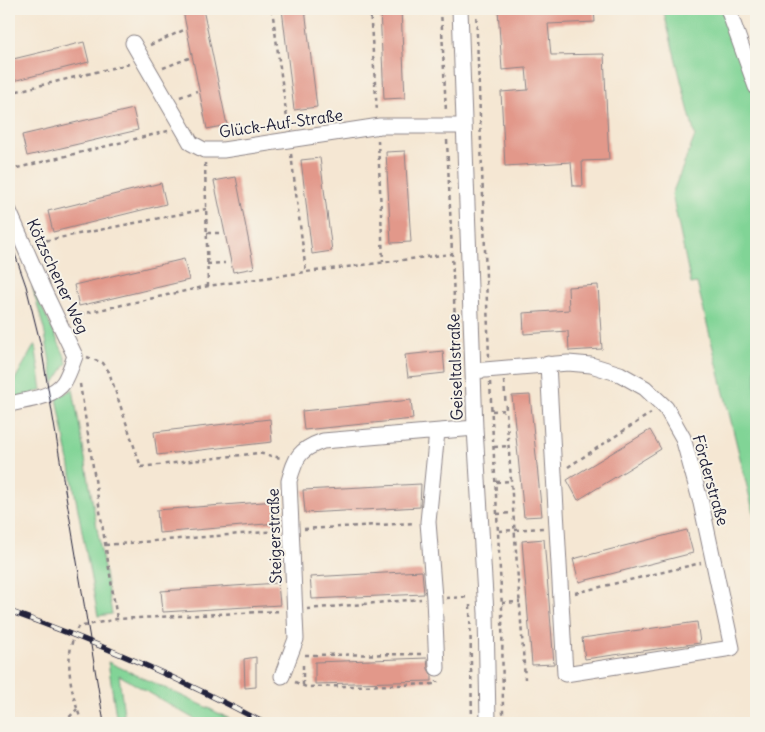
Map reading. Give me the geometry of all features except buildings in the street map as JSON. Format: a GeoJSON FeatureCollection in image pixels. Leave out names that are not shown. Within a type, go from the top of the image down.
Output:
{"type":"FeatureCollection","features":[{"type":"Feature","properties":{"kind":"street","name":"Geiseltalstraße"},"geometry":{"type":"LineString","coordinates":[[460,9],[475,428],[486,613],[488,723]]}},
{"type":"Feature","properties":{"kind":"street"},"geometry":{"type":"LineString","coordinates":[[728,9],[756,87]]}},
{"type":"Feature","properties":{"kind":"street","name":"Glück-Auf-Straße"},"geometry":{"type":"LineString","coordinates":[[141,57],[191,143],[204,150],[224,150],[380,126],[464,126]]}},
{"type":"Feature","properties":{"kind":"street","name":"Kötzschener Weg"},"geometry":{"type":"LineString","coordinates":[[9,211],[75,356]]}},
{"type":"Feature","properties":{"kind":"street"},"geometry":{"type":"LineString","coordinates":[[9,404],[40,396],[58,388],[64,381],[75,356]]}},
{"type":"Feature","properties":{"kind":"street"},"geometry":{"type":"LineString","coordinates":[[548,364],[561,596]]}},
{"type":"Feature","properties":{"kind":"street","name":"Förderstraße"},"geometry":{"type":"LineString","coordinates":[[473,371],[548,364],[591,365],[620,374],[645,388],[666,408],[683,438],[701,502],[732,648],[566,674],[561,596]]}},
{"type":"Feature","properties":{"kind":"street"},"geometry":{"type":"LineString","coordinates":[[295,461],[306,447],[323,441],[475,428]]}},
{"type":"Feature","properties":{"kind":"street"},"geometry":{"type":"LineString","coordinates":[[437,432],[428,522],[437,661]]}},
{"type":"Feature","properties":{"kind":"street","name":"Steigerstraße"},"geometry":{"type":"LineString","coordinates":[[282,676],[296,639],[289,481],[295,461]]}},
{"type":"Feature","properties":{"kind":"path"},"geometry":{"type":"LineString","coordinates":[[272,9],[306,272]]}},
{"type":"Feature","properties":{"kind":"path"},"geometry":{"type":"LineString","coordinates":[[141,57],[184,30]]}},
{"type":"Feature","properties":{"kind":"path"},"geometry":{"type":"LineString","coordinates":[[9,93],[141,57],[189,58]]}},
{"type":"Feature","properties":{"kind":"path"},"geometry":{"type":"LineString","coordinates":[[9,170],[182,128]]}},
{"type":"Feature","properties":{"kind":"path"},"geometry":{"type":"LineString","coordinates":[[204,150],[208,286]]}},
{"type":"Feature","properties":{"kind":"path"},"geometry":{"type":"LineString","coordinates":[[24,245],[206,209]]}},
{"type":"Feature","properties":{"kind":"path"},"geometry":{"type":"LineString","coordinates":[[206,233],[219,232]]}},
{"type":"Feature","properties":{"kind":"path"},"geometry":{"type":"LineString","coordinates":[[57,320],[208,286],[451,254]]}},
{"type":"Feature","properties":{"kind":"path"},"geometry":{"type":"LineString","coordinates":[[207,264],[225,263]]}},
{"type":"Feature","properties":{"kind":"path"},"geometry":{"type":"LineString","coordinates":[[75,356],[83,356],[103,363],[110,372],[141,467],[258,453],[295,461]]}},
{"type":"Feature","properties":{"kind":"path"},"geometry":{"type":"LineString","coordinates":[[503,369],[526,679]]}},
{"type":"Feature","properties":{"kind":"path"},"geometry":{"type":"LineString","coordinates":[[80,384],[117,619]]}},
{"type":"Feature","properties":{"kind":"path"},"geometry":{"type":"LineString","coordinates":[[554,476],[663,405]]}},
{"type":"Feature","properties":{"kind":"path"},"geometry":{"type":"LineString","coordinates":[[492,411],[506,410]]}},
{"type":"Feature","properties":{"kind":"path"},"geometry":{"type":"LineString","coordinates":[[494,447],[508,446]]}},
{"type":"Feature","properties":{"kind":"path"},"geometry":{"type":"LineString","coordinates":[[496,482],[511,481]]}},
{"type":"Feature","properties":{"kind":"path"},"geometry":{"type":"LineString","coordinates":[[497,514],[513,513]]}},
{"type":"Feature","properties":{"kind":"path"},"geometry":{"type":"LineString","coordinates":[[105,545],[290,530],[428,522]]}},
{"type":"Feature","properties":{"kind":"path"},"geometry":{"type":"LineString","coordinates":[[498,531],[557,528]]}},
{"type":"Feature","properties":{"kind":"path"},"geometry":{"type":"LineString","coordinates":[[561,596],[714,560]]}},
{"type":"Feature","properties":{"kind":"path"},"geometry":{"type":"LineString","coordinates":[[82,723],[73,698],[68,663],[78,627],[117,619],[294,610],[434,598],[470,597]]}},
{"type":"Feature","properties":{"kind":"path"},"geometry":{"type":"LineString","coordinates":[[502,604],[520,602]]}},
{"type":"Feature","properties":{"kind":"path"},"geometry":{"type":"LineString","coordinates":[[282,676],[303,686],[306,687],[437,684],[437,661],[302,655],[303,686]]}},
{"type":"Feature","properties":{"kind":"path"},"geometry":{"type":"LineString","coordinates":[[64,723],[77,709]]}},
{"type":"Feature","properties":{"kind":"green space"},"geometry":{"type":"Polygon","coordinates":[[[663,9],[723,9],[756,94],[756,523],[697,283],[691,284],[672,194],[695,136],[663,9]]]}},
{"type":"Feature","properties":{"kind":"green space"},"geometry":{"type":"Polygon","coordinates":[[[32,286],[67,363],[54,383],[44,329],[32,286]]]}},
{"type":"Feature","properties":{"kind":"green space"},"geometry":{"type":"Polygon","coordinates":[[[35,344],[42,390],[9,401],[9,390],[35,344]]]}},
{"type":"Feature","properties":{"kind":"green space"},"geometry":{"type":"Polygon","coordinates":[[[73,389],[112,614],[98,616],[57,398],[73,389]]]}},
{"type":"Feature","properties":{"kind":"green space"},"geometry":{"type":"Polygon","coordinates":[[[108,662],[238,723],[201,723],[119,675],[125,723],[117,723],[108,662]]]}},
{"type":"Feature","properties":{"kind":"tram line"},"geometry":{"type":"LineString","coordinates":[[9,237],[26,286],[41,346],[104,723]]}},
{"type":"Feature","properties":{"kind":"railway"},"geometry":{"type":"LineString","coordinates":[[9,611],[74,635],[138,662],[202,691],[264,723]]}}]}
